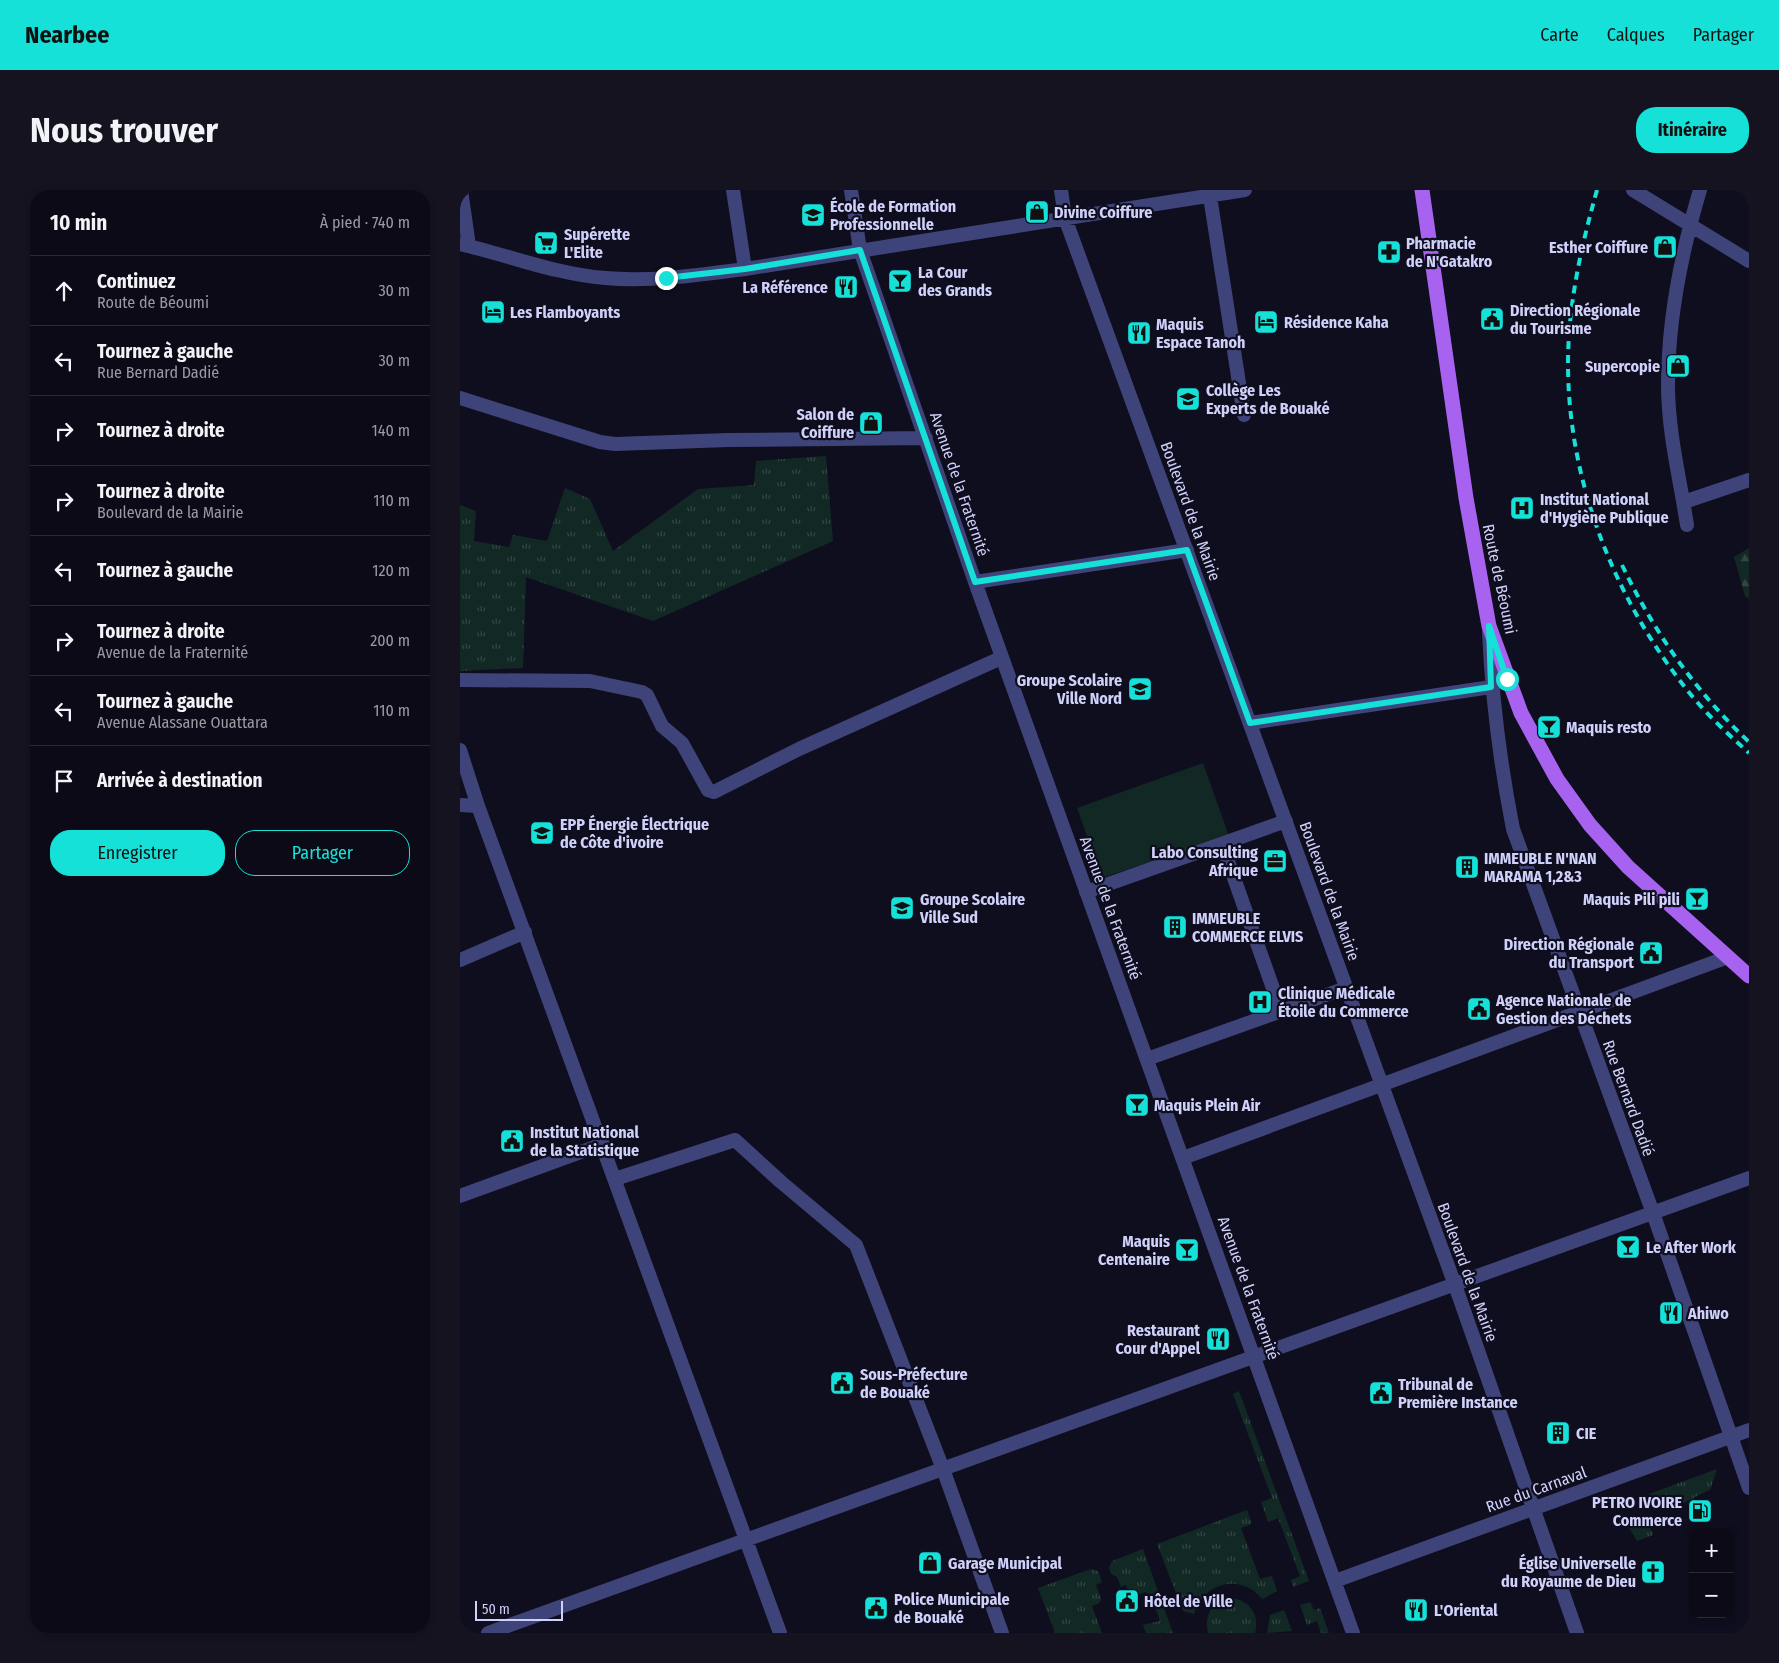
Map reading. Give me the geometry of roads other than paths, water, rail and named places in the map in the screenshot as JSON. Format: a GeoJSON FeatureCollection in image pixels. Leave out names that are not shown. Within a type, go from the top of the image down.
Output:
{"type":"FeatureCollection","features":[{"type":"Feature","properties":{"kind":"main road","name":"Route de Béoumi"},"geometry":{"type":"LineString","coordinates":[[1422,190],[1466,498],[1489,626],[1521,713],[1557,779],[1590,825],[1628,867],[1749,976]]}},
{"type":"Feature","properties":{"kind":"street"},"geometry":{"type":"LineString","coordinates":[[461,190],[464,245],[579,275],[605,278],[666,278],[745,269],[1209,193],[1245,190]]}},
{"type":"Feature","properties":{"kind":"street"},"geometry":{"type":"LineString","coordinates":[[733,190],[745,269]]}},
{"type":"Feature","properties":{"kind":"street","name":"Avenue de la Fraternité"},"geometry":{"type":"LineString","coordinates":[[851,190],[860,250],[1001,658],[1255,1356],[1353,1633]]}},
{"type":"Feature","properties":{"kind":"street","name":"Boulevard de la Mairie"},"geometry":{"type":"LineString","coordinates":[[1061,190],[1065,218],[1382,1085],[1577,1633]]}},
{"type":"Feature","properties":{"kind":"street"},"geometry":{"type":"LineString","coordinates":[[1633,190],[1749,261]]}},
{"type":"Feature","properties":{"kind":"street"},"geometry":{"type":"LineString","coordinates":[[1687,525],[1674,451],[1668,386],[1672,306],[1690,224],[1700,190]]}},
{"type":"Feature","properties":{"kind":"street"},"geometry":{"type":"LineString","coordinates":[[1209,193],[1244,415]]}},
{"type":"Feature","properties":{"kind":"street"},"geometry":{"type":"LineString","coordinates":[[460,398],[600,442],[615,444],[728,440],[926,438]]}},
{"type":"Feature","properties":{"kind":"street"},"geometry":{"type":"LineString","coordinates":[[1684,502],[1749,480]]}},
{"type":"Feature","properties":{"kind":"street"},"geometry":{"type":"LineString","coordinates":[[975,582],[1187,550]]}},
{"type":"Feature","properties":{"kind":"street","name":"Rue Bernard Dadié"},"geometry":{"type":"LineString","coordinates":[[1489,626],[1491,687],[1500,764],[1512,829],[1653,1213],[1749,1488]]}},
{"type":"Feature","properties":{"kind":"street"},"geometry":{"type":"LineString","coordinates":[[460,680],[590,681],[642,692],[647,695],[662,726],[682,743],[708,790],[714,792],[800,750],[1001,658]]}},
{"type":"Feature","properties":{"kind":"street"},"geometry":{"type":"LineString","coordinates":[[1250,723],[1491,687]]}},
{"type":"Feature","properties":{"kind":"street"},"geometry":{"type":"LineString","coordinates":[[460,750],[478,806],[780,1633]]}},
{"type":"Feature","properties":{"kind":"street"},"geometry":{"type":"LineString","coordinates":[[460,805],[478,806]]}},
{"type":"Feature","properties":{"kind":"street"},"geometry":{"type":"LineString","coordinates":[[1086,892],[1286,821]]}},
{"type":"Feature","properties":{"kind":"street"},"geometry":{"type":"LineString","coordinates":[[1222,844],[1281,1011]]}},
{"type":"Feature","properties":{"kind":"street"},"geometry":{"type":"LineString","coordinates":[[460,960],[525,932]]}},
{"type":"Feature","properties":{"kind":"street"},"geometry":{"type":"LineString","coordinates":[[1183,1158],[1728,957]]}},
{"type":"Feature","properties":{"kind":"street"},"geometry":{"type":"LineString","coordinates":[[1147,1059],[1346,988]]}},
{"type":"Feature","properties":{"kind":"street"},"geometry":{"type":"LineString","coordinates":[[615,1179],[735,1140],[781,1182],[856,1245],[943,1469],[1002,1633]]}},
{"type":"Feature","properties":{"kind":"street"},"geometry":{"type":"LineString","coordinates":[[460,1196],[603,1144]]}},
{"type":"Feature","properties":{"kind":"street"},"geometry":{"type":"LineString","coordinates":[[488,1633],[1749,1178]]}},
{"type":"Feature","properties":{"kind":"street","name":"Rue du Carnaval"},"geometry":{"type":"LineString","coordinates":[[1334,1581],[1749,1430]]}},
{"type":"Feature","properties":{"kind":"railway"},"geometry":{"type":"LineString","coordinates":[[1597,190],[1576,276],[1570,320],[1568,364],[1570,408],[1576,452],[1587,495],[1601,538],[1618,579],[1638,618],[1662,656],[1688,691],[1702,708],[1749,753]]}},
{"type":"Feature","properties":{"kind":"railway"},"geometry":{"type":"LineString","coordinates":[[1622,565],[1634,590],[1677,660],[1711,702],[1749,742]]}},
{"type":"Feature","properties":{"kind":"place","name":"Divine Coiffure"},"geometry":{"type":"Point","coordinates":[1037,212]}},
{"type":"Feature","properties":{"kind":"place","name":"École de Formation Professionnelle"},"geometry":{"type":"Point","coordinates":[813,215]}},
{"type":"Feature","properties":{"kind":"place","name":"Supérette L'Elite"},"geometry":{"type":"Point","coordinates":[546,243]}},
{"type":"Feature","properties":{"kind":"place","name":"Esther Coiffure"},"geometry":{"type":"Point","coordinates":[1665,247]}},
{"type":"Feature","properties":{"kind":"place","name":"Pharmacie de N'Gatakro"},"geometry":{"type":"Point","coordinates":[1389,252]}},
{"type":"Feature","properties":{"kind":"place","name":"La Cour des Grands"},"geometry":{"type":"Point","coordinates":[900,281]}},
{"type":"Feature","properties":{"kind":"place","name":"La Référence"},"geometry":{"type":"Point","coordinates":[846,287]}},
{"type":"Feature","properties":{"kind":"place","name":"Les Flamboyants"},"geometry":{"type":"Point","coordinates":[493,312]}},
{"type":"Feature","properties":{"kind":"place","name":"Direction Régionale du Tourisme"},"geometry":{"type":"Point","coordinates":[1492,319]}},
{"type":"Feature","properties":{"kind":"place","name":"Résidence Kaha"},"geometry":{"type":"Point","coordinates":[1266,322]}},
{"type":"Feature","properties":{"kind":"place","name":"Maquis Espace Tanoh"},"geometry":{"type":"Point","coordinates":[1139,333]}},
{"type":"Feature","properties":{"kind":"place","name":"Supercopie"},"geometry":{"type":"Point","coordinates":[1678,366]}},
{"type":"Feature","properties":{"kind":"place","name":"Collège Les Experts de Bouaké"},"geometry":{"type":"Point","coordinates":[1188,399]}},
{"type":"Feature","properties":{"kind":"place","name":"Salon de Coiffure"},"geometry":{"type":"Point","coordinates":[871,423]}},
{"type":"Feature","properties":{"kind":"place","name":"Institut National d'Hygiène Publique"},"geometry":{"type":"Point","coordinates":[1522,508]}},
{"type":"Feature","properties":{"kind":"place","name":"Groupe Scolaire Ville Nord"},"geometry":{"type":"Point","coordinates":[1140,689]}},
{"type":"Feature","properties":{"kind":"place","name":"Maquis resto"},"geometry":{"type":"Point","coordinates":[1549,727]}},
{"type":"Feature","properties":{"kind":"place","name":"EPP Énergie Électrique de Côte d'ivoire"},"geometry":{"type":"Point","coordinates":[542,833]}},
{"type":"Feature","properties":{"kind":"place","name":"Labo Consulting Afrique"},"geometry":{"type":"Point","coordinates":[1275,861]}},
{"type":"Feature","properties":{"kind":"place","name":"IMMEUBLE N'NAN MARAMA 1,2&3"},"geometry":{"type":"Point","coordinates":[1467,867]}},
{"type":"Feature","properties":{"kind":"place","name":"Maquis Pili pili"},"geometry":{"type":"Point","coordinates":[1697,899]}},
{"type":"Feature","properties":{"kind":"place","name":"Groupe Scolaire Ville Sud"},"geometry":{"type":"Point","coordinates":[902,908]}},
{"type":"Feature","properties":{"kind":"place","name":"IMMEUBLE COMMERCE ELVIS"},"geometry":{"type":"Point","coordinates":[1175,927]}},
{"type":"Feature","properties":{"kind":"place","name":"Direction Régionale du Transport"},"geometry":{"type":"Point","coordinates":[1651,953]}},
{"type":"Feature","properties":{"kind":"place","name":"Clinique Médicale Étoile du Commerce"},"geometry":{"type":"Point","coordinates":[1260,1002]}},
{"type":"Feature","properties":{"kind":"place","name":"Agence Nationale de Gestion des Déchets"},"geometry":{"type":"Point","coordinates":[1479,1009]}},
{"type":"Feature","properties":{"kind":"place","name":"Maquis Plein Air"},"geometry":{"type":"Point","coordinates":[1137,1105]}},
{"type":"Feature","properties":{"kind":"place","name":"Institut National de la Statistique"},"geometry":{"type":"Point","coordinates":[512,1141]}},
{"type":"Feature","properties":{"kind":"place","name":"Le After Work"},"geometry":{"type":"Point","coordinates":[1628,1247]}},
{"type":"Feature","properties":{"kind":"place","name":"Maquis Centenaire"},"geometry":{"type":"Point","coordinates":[1187,1250]}},
{"type":"Feature","properties":{"kind":"place","name":"Ahiwo"},"geometry":{"type":"Point","coordinates":[1671,1313]}},
{"type":"Feature","properties":{"kind":"place","name":"Restaurant Cour d'Appel"},"geometry":{"type":"Point","coordinates":[1218,1339]}},
{"type":"Feature","properties":{"kind":"place","name":"Sous-Préfecture de Bouaké"},"geometry":{"type":"Point","coordinates":[842,1383]}},
{"type":"Feature","properties":{"kind":"place","name":"Tribunal de Première Instance"},"geometry":{"type":"Point","coordinates":[1381,1393]}},
{"type":"Feature","properties":{"kind":"place","name":"CIE"},"geometry":{"type":"Point","coordinates":[1558,1433]}},
{"type":"Feature","properties":{"kind":"place","name":"PETRO IVOIRE Commerce"},"geometry":{"type":"Point","coordinates":[1700,1511]}},
{"type":"Feature","properties":{"kind":"place","name":"Garage Municipal"},"geometry":{"type":"Point","coordinates":[930,1563]}},
{"type":"Feature","properties":{"kind":"place","name":"Église Universelle du Royaume de Dieu"},"geometry":{"type":"Point","coordinates":[1653,1572]}},
{"type":"Feature","properties":{"kind":"place","name":"Hôtel de Ville"},"geometry":{"type":"Point","coordinates":[1127,1601]}},
{"type":"Feature","properties":{"kind":"place","name":"Police Municipale de Bouaké"},"geometry":{"type":"Point","coordinates":[876,1608]}},
{"type":"Feature","properties":{"kind":"place","name":"L'Oriental"},"geometry":{"type":"Point","coordinates":[1416,1610]}}]}
